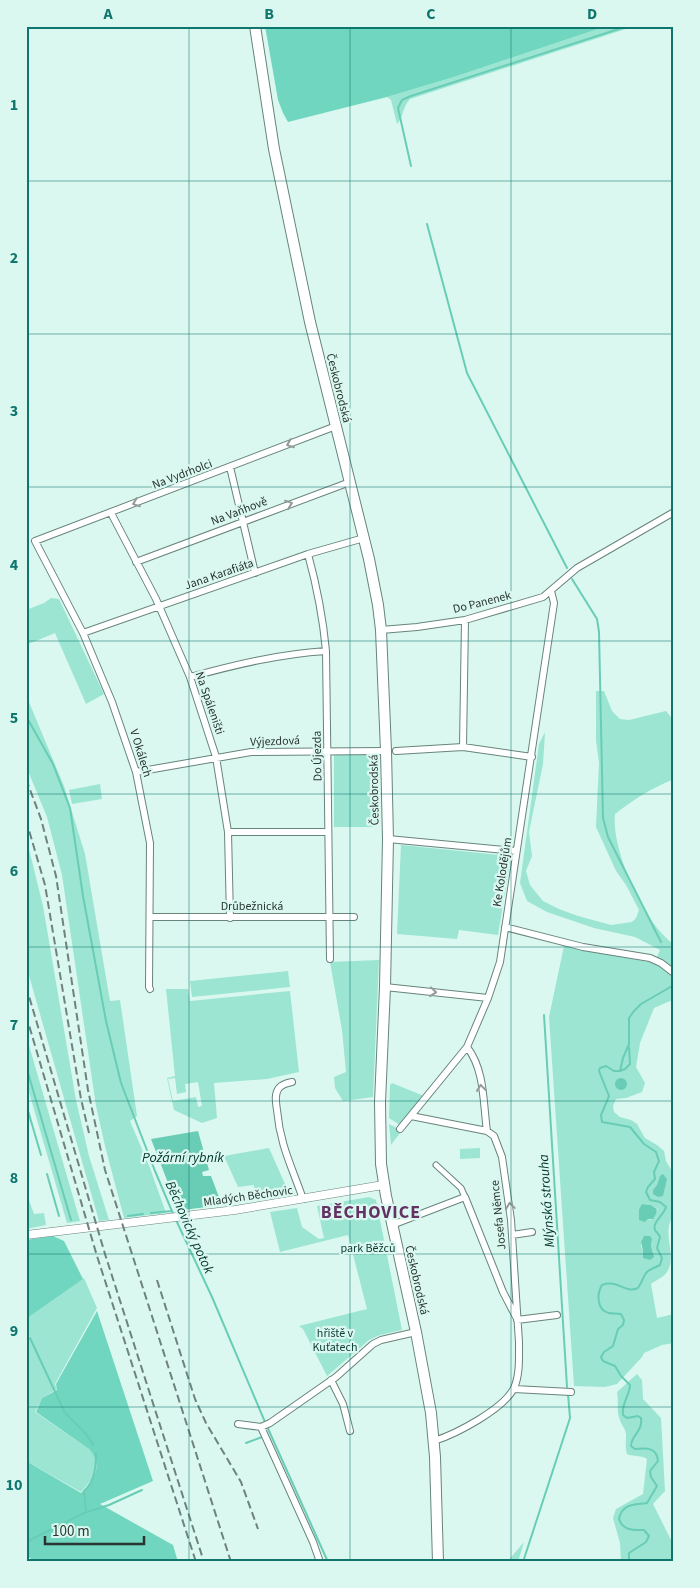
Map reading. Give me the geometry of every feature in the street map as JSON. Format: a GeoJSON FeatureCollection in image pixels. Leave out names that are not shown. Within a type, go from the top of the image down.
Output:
{"type":"FeatureCollection","features":[{"type":"Feature","properties":{"kind":"main road","name":"Českobrodská"},"geometry":{"type":"LineString","coordinates":[[255,26],[274,149],[310,322],[364,538],[374,583],[381,630],[391,751],[380,1102],[381,1164],[383,1184],[432,1412],[438,1562]]}},
{"type":"Feature","properties":{"kind":"street","name":"Na Vydrholci"},"geometry":{"type":"LineString","coordinates":[[35,541],[336,426]]}},
{"type":"Feature","properties":{"kind":"street"},"geometry":{"type":"LineString","coordinates":[[230,467],[256,573]]}},
{"type":"Feature","properties":{"kind":"street","name":"Na Vaňhově"},"geometry":{"type":"LineString","coordinates":[[136,562],[350,482]]}},
{"type":"Feature","properties":{"kind":"street","name":"Na Spáleništi"},"geometry":{"type":"LineString","coordinates":[[111,512],[159,606],[190,677],[216,757],[228,832],[230,918]]}},
{"type":"Feature","properties":{"kind":"street","name":"Do Panenek"},"geometry":{"type":"LineString","coordinates":[[381,630],[465,620],[543,597],[578,568],[674,512]]}},
{"type":"Feature","properties":{"kind":"street","name":"Jana Karafiáta"},"geometry":{"type":"LineString","coordinates":[[83,633],[308,554],[364,538]]}},
{"type":"Feature","properties":{"kind":"street","name":"V Okálech"},"geometry":{"type":"LineString","coordinates":[[35,541],[83,633],[112,702],[136,772],[150,843],[149,988]]}},
{"type":"Feature","properties":{"kind":"street","name":"Do Újezda"},"geometry":{"type":"LineString","coordinates":[[308,554],[322,614],[326,651],[330,959]]}},
{"type":"Feature","properties":{"kind":"street","name":"Ke Kolodějům"},"geometry":{"type":"LineString","coordinates":[[400,1129],[467,1047],[488,998],[500,962],[554,603],[551,591]]}},
{"type":"Feature","properties":{"kind":"street"},"geometry":{"type":"LineString","coordinates":[[463,747],[465,620]]}},
{"type":"Feature","properties":{"kind":"street"},"geometry":{"type":"LineString","coordinates":[[190,677],[238,664],[326,651]]}},
{"type":"Feature","properties":{"kind":"street","name":"Výjezdová"},"geometry":{"type":"LineString","coordinates":[[136,772],[251,752],[391,751],[463,747],[532,757]]}},
{"type":"Feature","properties":{"kind":"street"},"geometry":{"type":"LineString","coordinates":[[228,832],[328,832]]}},
{"type":"Feature","properties":{"kind":"street"},"geometry":{"type":"LineString","coordinates":[[388,839],[516,851]]}},
{"type":"Feature","properties":{"kind":"street","name":"Drůbežnická"},"geometry":{"type":"LineString","coordinates":[[150,917],[354,917]]}},
{"type":"Feature","properties":{"kind":"street"},"geometry":{"type":"LineString","coordinates":[[505,928],[583,946],[650,958],[661,963],[674,973]]}},
{"type":"Feature","properties":{"kind":"street"},"geometry":{"type":"LineString","coordinates":[[385,987],[488,998]]}},
{"type":"Feature","properties":{"kind":"street","name":"Josefa Němce"},"geometry":{"type":"LineString","coordinates":[[467,1047],[474,1055],[479,1068],[487,1131],[494,1136],[502,1157],[512,1220],[519,1362],[514,1389]]}},
{"type":"Feature","properties":{"kind":"street"},"geometry":{"type":"LineString","coordinates":[[292,1082],[284,1084],[277,1089],[278,1122],[282,1143],[302,1199]]}},
{"type":"Feature","properties":{"kind":"street"},"geometry":{"type":"LineString","coordinates":[[411,1116],[487,1131]]}},
{"type":"Feature","properties":{"kind":"street"},"geometry":{"type":"LineString","coordinates":[[436,1165],[461,1188],[502,1292],[517,1320],[557,1315]]}},
{"type":"Feature","properties":{"kind":"street","name":"Mladých Běchovic"},"geometry":{"type":"LineString","coordinates":[[26,1235],[235,1210],[383,1184]]}},
{"type":"Feature","properties":{"kind":"street"},"geometry":{"type":"LineString","coordinates":[[392,1225],[465,1197]]}},
{"type":"Feature","properties":{"kind":"street"},"geometry":{"type":"LineString","coordinates":[[512,1235],[532,1232]]}},
{"type":"Feature","properties":{"kind":"street"},"geometry":{"type":"LineString","coordinates":[[238,1424],[265,1425],[331,1380],[373,1344],[380,1340],[416,1332]]}},
{"type":"Feature","properties":{"kind":"street"},"geometry":{"type":"LineString","coordinates":[[331,1380],[342,1404],[350,1432]]}},
{"type":"Feature","properties":{"kind":"street"},"geometry":{"type":"LineString","coordinates":[[434,1442],[488,1414],[514,1389],[572,1392]]}},
{"type":"Feature","properties":{"kind":"street"},"geometry":{"type":"LineString","coordinates":[[265,1425],[320,1562]]}},
{"type":"Feature","properties":{"kind":"green space"},"geometry":{"type":"Polygon","coordinates":[[[607,26],[635,26],[410,99],[397,124],[391,100],[387,97],[454,77],[607,26]]]}},
{"type":"Feature","properties":{"kind":"green space"},"geometry":{"type":"Polygon","coordinates":[[[51,598],[59,599],[104,694],[86,704],[55,633],[26,645],[26,610],[51,598]]]}},
{"type":"Feature","properties":{"kind":"green space"},"geometry":{"type":"Polygon","coordinates":[[[596,691],[604,691],[612,711],[620,719],[629,720],[666,711],[674,721],[674,779],[643,794],[615,814],[615,829],[624,865],[641,903],[663,934],[674,944],[674,1002],[670,1001],[654,1008],[640,1043],[636,1067],[645,1083],[642,1092],[626,1098],[616,1099],[613,1106],[614,1112],[620,1117],[637,1124],[645,1138],[664,1151],[666,1161],[673,1173],[674,1216],[670,1222],[669,1229],[670,1265],[666,1274],[651,1284],[657,1318],[674,1314],[674,1343],[662,1345],[644,1353],[617,1384],[605,1387],[574,1386],[549,1017],[564,946],[654,963],[660,950],[635,937],[594,928],[547,912],[527,901],[520,883],[539,744],[545,732],[543,764],[529,832],[532,856],[526,871],[530,885],[543,901],[578,916],[611,925],[632,922],[636,918],[639,910],[626,885],[616,871],[596,827],[599,763],[596,740],[596,691]],[[642,1204],[639,1214],[646,1221],[648,1219],[651,1220],[658,1209],[651,1205],[642,1204]],[[642,1239],[641,1246],[643,1252],[653,1252],[651,1246],[652,1239],[642,1239]]]}},
{"type":"Feature","properties":{"kind":"green space"},"geometry":{"type":"Polygon","coordinates":[[[26,695],[64,786],[85,854],[110,1001],[120,1000],[137,1116],[130,1121],[166,1213],[124,1218],[96,1106],[62,875],[47,817],[26,766],[26,695]]]}},
{"type":"Feature","properties":{"kind":"green space"},"geometry":{"type":"Polygon","coordinates":[[[334,755],[374,755],[376,827],[334,827],[334,755]]]}},
{"type":"Feature","properties":{"kind":"green space"},"geometry":{"type":"Polygon","coordinates":[[[100,784],[102,799],[72,804],[69,790],[100,784]]]}},
{"type":"Feature","properties":{"kind":"green space"},"geometry":{"type":"Polygon","coordinates":[[[26,837],[43,906],[76,1100],[89,1156],[109,1220],[99,1221],[26,965],[26,837]]]}},
{"type":"Feature","properties":{"kind":"green space"},"geometry":{"type":"Polygon","coordinates":[[[401,845],[511,856],[498,935],[459,930],[457,939],[397,934],[401,845]]]}},
{"type":"Feature","properties":{"kind":"green space"},"geometry":{"type":"Polygon","coordinates":[[[379,960],[373,1097],[343,1101],[335,1088],[334,1077],[346,1072],[342,1030],[330,962],[379,960]]]}},
{"type":"Feature","properties":{"kind":"green space"},"geometry":{"type":"Polygon","coordinates":[[[288,971],[290,987],[192,997],[190,981],[288,971]]]}},
{"type":"Feature","properties":{"kind":"green space"},"geometry":{"type":"Polygon","coordinates":[[[166,989],[188,989],[190,1001],[290,991],[299,1072],[267,1079],[214,1083],[217,1118],[202,1123],[174,1110],[167,1078],[175,1076],[166,989]],[[175,1078],[168,1079],[173,1101],[196,1097],[198,1107],[202,1106],[198,1082],[185,1084],[186,1092],[177,1094],[175,1078]]]}},
{"type":"Feature","properties":{"kind":"green space"},"geometry":{"type":"Polygon","coordinates":[[[26,1035],[80,1221],[67,1223],[26,1082],[26,1035]]]}},
{"type":"Feature","properties":{"kind":"green space"},"geometry":{"type":"Polygon","coordinates":[[[392,1083],[424,1096],[400,1125],[389,1118],[390,1085],[392,1083]]]}},
{"type":"Feature","properties":{"kind":"green space"},"geometry":{"type":"Polygon","coordinates":[[[389,1124],[400,1133],[391,1145],[389,1124]]]}},
{"type":"Feature","properties":{"kind":"green space"},"geometry":{"type":"Polygon","coordinates":[[[269,1148],[289,1193],[254,1199],[254,1185],[238,1187],[224,1156],[269,1148]]]}},
{"type":"Feature","properties":{"kind":"green space"},"geometry":{"type":"Polygon","coordinates":[[[480,1148],[480,1158],[460,1159],[460,1149],[480,1148]]]}},
{"type":"Feature","properties":{"kind":"green space"},"geometry":{"type":"Polygon","coordinates":[[[26,1192],[34,1214],[44,1213],[46,1225],[26,1229],[26,1192]]]}},
{"type":"Feature","properties":{"kind":"green space"},"geometry":{"type":"Polygon","coordinates":[[[369,1197],[376,1200],[402,1330],[380,1335],[369,1340],[327,1376],[303,1329],[299,1326],[367,1309],[348,1235],[280,1252],[270,1212],[297,1208],[302,1227],[319,1239],[324,1238],[317,1206],[369,1197]]]}},
{"type":"Feature","properties":{"kind":"green space"},"geometry":{"type":"Polygon","coordinates":[[[84,1278],[97,1308],[55,1384],[57,1389],[42,1398],[35,1412],[89,1449],[96,1457],[93,1476],[81,1492],[26,1461],[26,1343],[30,1336],[26,1333],[26,1319],[84,1278]]]}},
{"type":"Feature","properties":{"kind":"green space"},"geometry":{"type":"Polygon","coordinates":[[[637,1374],[642,1380],[643,1399],[661,1418],[665,1491],[653,1504],[674,1546],[674,1562],[621,1562],[620,1543],[613,1518],[616,1509],[643,1494],[647,1459],[627,1454],[626,1432],[619,1417],[617,1392],[637,1374]]]}},
{"type":"Feature","properties":{"kind":"green space"},"geometry":{"type":"Polygon","coordinates":[[[524,1542],[518,1562],[507,1562],[524,1542]]]}},
{"type":"Feature","properties":{"kind":"shaded area"},"geometry":{"type":"Polygon","coordinates":[[[265,26],[607,26],[454,77],[387,97],[288,122],[278,100],[265,26]]]}},
{"type":"Feature","properties":{"kind":"shaded area"},"geometry":{"type":"Polygon","coordinates":[[[53,1236],[64,1241],[83,1279],[26,1319],[26,1240],[53,1236]]]}},
{"type":"Feature","properties":{"kind":"shaded area"},"geometry":{"type":"Polygon","coordinates":[[[97,1311],[153,1481],[100,1504],[173,1545],[178,1562],[37,1562],[26,1556],[26,1461],[81,1493],[90,1483],[96,1472],[96,1461],[89,1449],[36,1412],[42,1398],[57,1390],[56,1384],[97,1311]]]}},
{"type":"Feature","properties":{"kind":"water"},"geometry":{"type":"Polygon","coordinates":[[[619,1078],[623,1078],[627,1084],[623,1090],[619,1090],[615,1086],[615,1082],[619,1078]]]}},
{"type":"Feature","properties":{"kind":"water","name":"Požární rybník"},"geometry":{"type":"Polygon","coordinates":[[[198,1131],[209,1170],[202,1172],[203,1176],[211,1176],[222,1205],[183,1210],[180,1206],[177,1206],[151,1139],[198,1131]]]}},
{"type":"Feature","properties":{"kind":"water"},"geometry":{"type":"Polygon","coordinates":[[[663,1174],[667,1179],[663,1196],[658,1197],[653,1194],[653,1190],[663,1174]]]}},
{"type":"Feature","properties":{"kind":"water"},"geometry":{"type":"Polygon","coordinates":[[[642,1204],[651,1205],[657,1209],[653,1219],[648,1219],[645,1222],[639,1220],[639,1209],[642,1204]]]}},
{"type":"Feature","properties":{"kind":"water"},"geometry":{"type":"Polygon","coordinates":[[[644,1236],[650,1236],[652,1239],[651,1246],[654,1257],[650,1260],[643,1258],[641,1242],[644,1236]]]}},
{"type":"Feature","properties":{"kind":"waterway"},"geometry":{"type":"LineString","coordinates":[[411,166],[398,108],[402,100],[628,26]]}},
{"type":"Feature","properties":{"kind":"waterway"},"geometry":{"type":"LineString","coordinates":[[427,224],[467,373],[567,568]]}},
{"type":"Feature","properties":{"kind":"waterway"},"geometry":{"type":"LineString","coordinates":[[572,579],[597,619],[599,632],[603,818],[608,837],[661,942]]}},
{"type":"Feature","properties":{"kind":"waterway","name":"Běchovický potok"},"geometry":{"type":"LineString","coordinates":[[26,716],[53,764],[70,808],[83,896],[106,1021],[121,1083],[174,1216]]}},
{"type":"Feature","properties":{"kind":"waterway"},"geometry":{"type":"LineString","coordinates":[[629,1562],[629,1553],[646,1542],[649,1536],[644,1530],[626,1528],[619,1519],[626,1507],[647,1503],[657,1486],[651,1477],[650,1471],[658,1461],[656,1453],[650,1449],[635,1449],[631,1446],[639,1430],[641,1418],[638,1416],[627,1418],[623,1415],[623,1407],[630,1385],[615,1366],[603,1361],[601,1357],[604,1352],[613,1346],[618,1329],[623,1325],[624,1320],[621,1314],[609,1313],[602,1308],[599,1301],[599,1292],[602,1285],[608,1284],[629,1289],[638,1288],[645,1274],[660,1265],[662,1258],[657,1248],[660,1237],[655,1230],[655,1224],[666,1207],[660,1202],[650,1200],[646,1192],[655,1179],[654,1172],[659,1161],[656,1152],[644,1144],[630,1127],[602,1122],[601,1115],[609,1096],[599,1071],[600,1068],[606,1066],[614,1071],[620,1071],[629,1044],[629,1018],[641,1004],[674,985]]}},
{"type":"Feature","properties":{"kind":"waterway","name":"Mlýnská strouha"},"geometry":{"type":"LineString","coordinates":[[544,1015],[567,1387]]}},
{"type":"Feature","properties":{"kind":"waterway"},"geometry":{"type":"LineString","coordinates":[[620,1071],[630,1064],[629,1047]]}},
{"type":"Feature","properties":{"kind":"waterway"},"geometry":{"type":"LineString","coordinates":[[26,1066],[71,1220]]}},
{"type":"Feature","properties":{"kind":"waterway"},"geometry":{"type":"LineString","coordinates":[[26,1104],[41,1155]]}},
{"type":"Feature","properties":{"kind":"waterway"},"geometry":{"type":"LineString","coordinates":[[47,1174],[59,1216]]}},
{"type":"Feature","properties":{"kind":"waterway"},"geometry":{"type":"LineString","coordinates":[[151,1213],[172,1211]]}},
{"type":"Feature","properties":{"kind":"waterway"},"geometry":{"type":"LineString","coordinates":[[128,1216],[143,1214]]}},
{"type":"Feature","properties":{"kind":"waterway","name":"Běchovický potok"},"geometry":{"type":"LineString","coordinates":[[176,1220],[212,1297],[265,1422],[328,1562]]}},
{"type":"Feature","properties":{"kind":"waterway"},"geometry":{"type":"LineString","coordinates":[[30,1338],[64,1411],[87,1435],[93,1445]]}},
{"type":"Feature","properties":{"kind":"waterway","name":"Mlýnská strouha"},"geometry":{"type":"LineString","coordinates":[[523,1562],[570,1418],[568,1394]]}},
{"type":"Feature","properties":{"kind":"waterway"},"geometry":{"type":"LineString","coordinates":[[246,1443],[262,1437]]}},
{"type":"Feature","properties":{"kind":"waterway"},"geometry":{"type":"LineString","coordinates":[[86,1512],[84,1491],[93,1478],[96,1453]]}},
{"type":"Feature","properties":{"kind":"waterway"},"geometry":{"type":"LineString","coordinates":[[26,1542],[84,1513],[109,1505],[142,1490]]}},
{"type":"Feature","properties":{"kind":"railway"},"geometry":{"type":"LineString","coordinates":[[26,779],[41,819],[56,876],[88,1090],[105,1170],[231,1562]]}},
{"type":"Feature","properties":{"kind":"railway"},"geometry":{"type":"LineString","coordinates":[[26,820],[45,885],[81,1099],[89,1133]]}},
{"type":"Feature","properties":{"kind":"railway"},"geometry":{"type":"LineString","coordinates":[[26,986],[105,1254],[204,1562]]}},
{"type":"Feature","properties":{"kind":"railway"},"geometry":{"type":"LineString","coordinates":[[26,1015],[97,1256],[196,1562]]}},
{"type":"Feature","properties":{"kind":"railway"},"geometry":{"type":"LineString","coordinates":[[157,1280],[195,1399],[206,1423],[241,1482],[258,1529]]}},
{"type":"Feature","properties":{"kind":"district","name":"BĚCHOVICE"},"geometry":{"type":"Point","coordinates":[371,1212]}},
{"type":"Feature","properties":{"kind":"park label","name":"park Běžců"},"geometry":{"type":"Point","coordinates":[368,1248]}},
{"type":"Feature","properties":{"kind":"park label","name":"hřiště v Kuťatech"},"geometry":{"type":"Point","coordinates":[335,1340]}}]}
